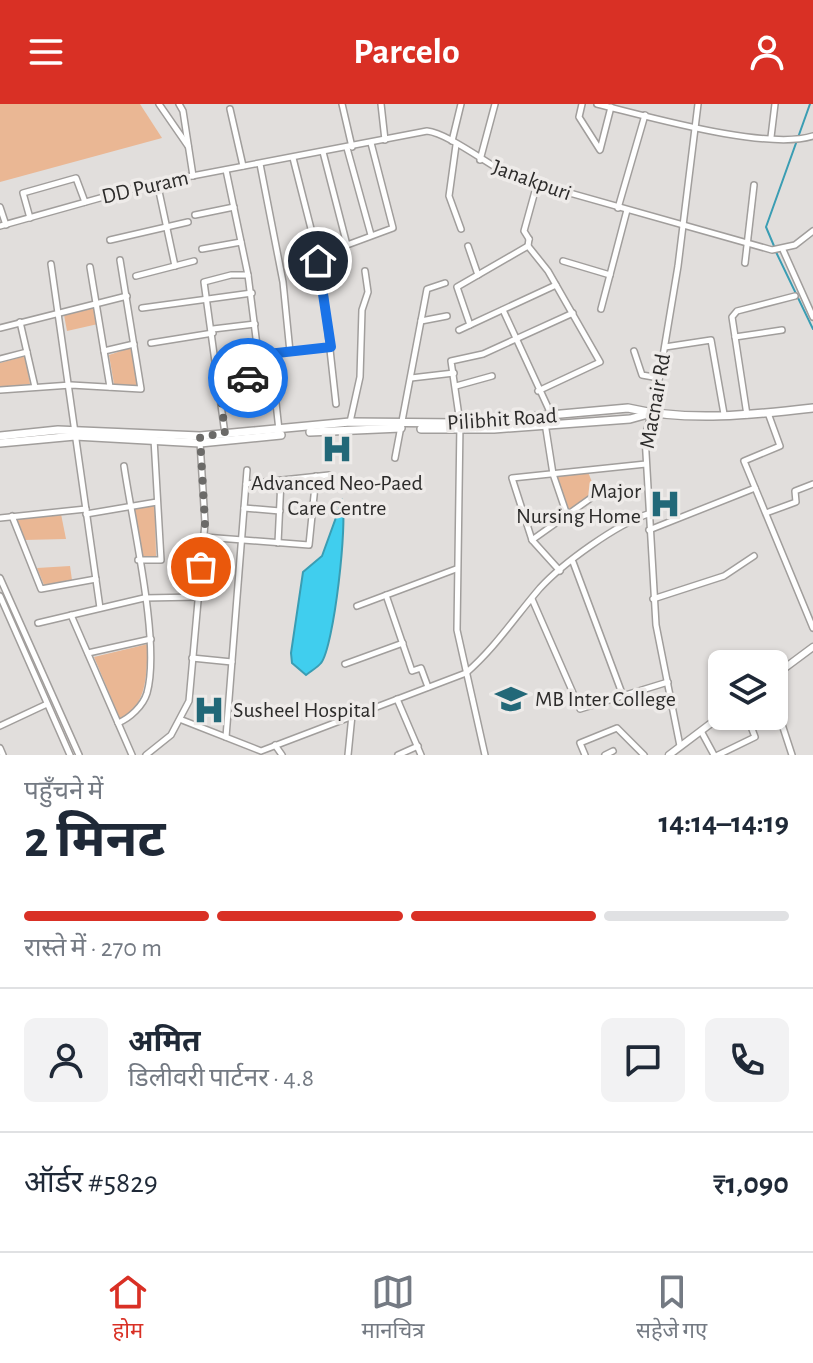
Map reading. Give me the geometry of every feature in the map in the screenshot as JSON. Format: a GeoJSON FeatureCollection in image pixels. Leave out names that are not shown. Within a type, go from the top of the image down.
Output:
{"type":"FeatureCollection","features":[{"type":"Feature","properties":{"kind":"highway"},"geometry":{"type":"LineString","coordinates":[[650,414],[747,415],[813,408]]}},
{"type":"Feature","properties":{"kind":"highway","name":"Pilibhit Road"},"geometry":{"type":"LineString","coordinates":[[0,436],[75,433],[200,439],[350,422],[460,426],[547,418],[630,419],[650,414]]}},
{"type":"Feature","properties":{"kind":"highway"},"geometry":{"type":"LineString","coordinates":[[200,439],[402,426]]}},
{"type":"Feature","properties":{"kind":"highway"},"geometry":{"type":"LineString","coordinates":[[0,443],[75,433]]}},
{"type":"Feature","properties":{"kind":"main road"},"geometry":{"type":"LineString","coordinates":[[788,666],[813,647]]}},
{"type":"Feature","properties":{"kind":"main road"},"geometry":{"type":"LineString","coordinates":[[669,755],[708,726]]}},
{"type":"Feature","properties":{"kind":"street"},"geometry":{"type":"LineString","coordinates":[[159,104],[189,147]]}},
{"type":"Feature","properties":{"kind":"street"},"geometry":{"type":"LineString","coordinates":[[179,104],[183,111],[193,176]]}},
{"type":"Feature","properties":{"kind":"street"},"geometry":{"type":"LineString","coordinates":[[342,104],[349,148],[371,235]]}},
{"type":"Feature","properties":{"kind":"street"},"geometry":{"type":"LineString","coordinates":[[381,104],[385,140]]}},
{"type":"Feature","properties":{"kind":"street"},"geometry":{"type":"LineString","coordinates":[[461,104],[449,196],[461,229]]}},
{"type":"Feature","properties":{"kind":"street"},"geometry":{"type":"LineString","coordinates":[[480,160],[495,104]]}},
{"type":"Feature","properties":{"kind":"street"},"geometry":{"type":"LineString","coordinates":[[582,104],[579,117],[600,150],[611,107]]}},
{"type":"Feature","properties":{"kind":"street"},"geometry":{"type":"LineString","coordinates":[[597,104],[695,127],[796,140],[813,136]]}},
{"type":"Feature","properties":{"kind":"street","name":"Macnair Rd"},"geometry":{"type":"LineString","coordinates":[[680,746],[653,599],[645,436],[665,347],[698,104]]}},
{"type":"Feature","properties":{"kind":"street"},"geometry":{"type":"LineString","coordinates":[[771,137],[775,104]]}},
{"type":"Feature","properties":{"kind":"street"},"geometry":{"type":"LineString","coordinates":[[230,109],[243,167]]}},
{"type":"Feature","properties":{"kind":"street"},"geometry":{"type":"LineString","coordinates":[[618,208],[645,115]]}},
{"type":"Feature","properties":{"kind":"street","name":"Janakpuri"},"geometry":{"type":"LineString","coordinates":[[293,158],[427,131],[439,132],[480,160],[537,184],[778,251]]}},
{"type":"Feature","properties":{"kind":"street"},"geometry":{"type":"LineString","coordinates":[[323,152],[347,245],[393,228],[371,143]]}},
{"type":"Feature","properties":{"kind":"street"},"geometry":{"type":"LineString","coordinates":[[293,158],[321,268],[336,404]]}},
{"type":"Feature","properties":{"kind":"street","name":"DD Puram"},"geometry":{"type":"LineString","coordinates":[[3,226],[157,182],[293,158]]}},
{"type":"Feature","properties":{"kind":"street"},"geometry":{"type":"LineString","coordinates":[[260,164],[283,282],[290,352]]}},
{"type":"Feature","properties":{"kind":"street"},"geometry":{"type":"LineString","coordinates":[[226,170],[252,293],[261,377]]}},
{"type":"Feature","properties":{"kind":"street"},"geometry":{"type":"LineString","coordinates":[[30,218],[23,193],[31,189],[76,178],[85,202]]}},
{"type":"Feature","properties":{"kind":"street"},"geometry":{"type":"LineString","coordinates":[[157,182],[175,266]]}},
{"type":"Feature","properties":{"kind":"street"},"geometry":{"type":"LineString","coordinates":[[470,325],[457,287],[532,244],[524,231],[537,184]]}},
{"type":"Feature","properties":{"kind":"street"},"geometry":{"type":"LineString","coordinates":[[745,263],[754,185]]}},
{"type":"Feature","properties":{"kind":"street"},"geometry":{"type":"LineString","coordinates":[[0,207],[3,226]]}},
{"type":"Feature","properties":{"kind":"street"},"geometry":{"type":"LineString","coordinates":[[195,215],[234,207]]}},
{"type":"Feature","properties":{"kind":"street"},"geometry":{"type":"LineString","coordinates":[[601,309],[627,210]]}},
{"type":"Feature","properties":{"kind":"street"},"geometry":{"type":"LineString","coordinates":[[110,240],[188,222]]}},
{"type":"Feature","properties":{"kind":"street"},"geometry":{"type":"LineString","coordinates":[[812,233],[778,251],[810,305],[813,317]]}},
{"type":"Feature","properties":{"kind":"street"},"geometry":{"type":"LineString","coordinates":[[202,249],[241,242]]}},
{"type":"Feature","properties":{"kind":"street"},"geometry":{"type":"LineString","coordinates":[[468,246],[478,275]]}},
{"type":"Feature","properties":{"kind":"street"},"geometry":{"type":"LineString","coordinates":[[528,246],[556,285],[600,362],[538,391]]}},
{"type":"Feature","properties":{"kind":"street"},"geometry":{"type":"LineString","coordinates":[[0,390],[71,385],[141,389],[120,260]]}},
{"type":"Feature","properties":{"kind":"street"},"geometry":{"type":"LineString","coordinates":[[136,276],[194,261]]}},
{"type":"Feature","properties":{"kind":"street"},"geometry":{"type":"LineString","coordinates":[[563,261],[610,275]]}},
{"type":"Feature","properties":{"kind":"street"},"geometry":{"type":"LineString","coordinates":[[51,264],[71,385],[100,608]]}},
{"type":"Feature","properties":{"kind":"street"},"geometry":{"type":"LineString","coordinates":[[90,267],[110,387]]}},
{"type":"Feature","properties":{"kind":"street"},"geometry":{"type":"LineString","coordinates":[[350,422],[360,377],[362,310],[368,292],[365,271]]}},
{"type":"Feature","properties":{"kind":"street"},"geometry":{"type":"LineString","coordinates":[[225,434],[209,299],[204,282],[231,275],[248,275]]}},
{"type":"Feature","properties":{"kind":"street"},"geometry":{"type":"LineString","coordinates":[[395,458],[427,289],[445,283]]}},
{"type":"Feature","properties":{"kind":"street"},"geometry":{"type":"LineString","coordinates":[[459,330],[556,285]]}},
{"type":"Feature","properties":{"kind":"street"},"geometry":{"type":"LineString","coordinates":[[142,308],[252,293]]}},
{"type":"Feature","properties":{"kind":"street"},"geometry":{"type":"LineString","coordinates":[[0,328],[127,296]]}},
{"type":"Feature","properties":{"kind":"street"},"geometry":{"type":"LineString","coordinates":[[747,415],[732,317],[737,311],[795,296]]}},
{"type":"Feature","properties":{"kind":"street"},"geometry":{"type":"LineString","coordinates":[[503,310],[547,418],[553,474],[567,515]]}},
{"type":"Feature","properties":{"kind":"street"},"geometry":{"type":"LineString","coordinates":[[485,755],[457,630],[460,426],[451,361],[483,354],[573,313]]}},
{"type":"Feature","properties":{"kind":"street"},"geometry":{"type":"LineString","coordinates":[[421,321],[447,316]]}},
{"type":"Feature","properties":{"kind":"street"},"geometry":{"type":"LineString","coordinates":[[20,322],[35,387]]}},
{"type":"Feature","properties":{"kind":"street"},"geometry":{"type":"LineString","coordinates":[[151,343],[256,324]]}},
{"type":"Feature","properties":{"kind":"street"},"geometry":{"type":"LineString","coordinates":[[735,337],[782,330]]}},
{"type":"Feature","properties":{"kind":"street"},"geometry":{"type":"LineString","coordinates":[[665,347],[711,340],[724,414]]}},
{"type":"Feature","properties":{"kind":"street"},"geometry":{"type":"LineString","coordinates":[[104,351],[134,344]]}},
{"type":"Feature","properties":{"kind":"street"},"geometry":{"type":"LineString","coordinates":[[259,355],[331,347]]}},
{"type":"Feature","properties":{"kind":"street"},"geometry":{"type":"LineString","coordinates":[[634,351],[642,375],[659,378]]}},
{"type":"Feature","properties":{"kind":"street"},"geometry":{"type":"LineString","coordinates":[[0,359],[27,352]]}},
{"type":"Feature","properties":{"kind":"street"},"geometry":{"type":"LineString","coordinates":[[411,378],[454,373]]}},
{"type":"Feature","properties":{"kind":"street"},"geometry":{"type":"LineString","coordinates":[[219,380],[273,376],[279,431]]}},
{"type":"Feature","properties":{"kind":"street"},"geometry":{"type":"LineString","coordinates":[[456,386],[492,376]]}},
{"type":"Feature","properties":{"kind":"street"},"geometry":{"type":"LineString","coordinates":[[768,413],[780,446],[744,461],[813,628]]}},
{"type":"Feature","properties":{"kind":"street"},"geometry":{"type":"LineString","coordinates":[[138,560],[161,560],[154,438]]}},
{"type":"Feature","properties":{"kind":"street"},"geometry":{"type":"LineString","coordinates":[[146,755],[164,743],[182,720],[189,701],[204,537],[200,439]]}},
{"type":"Feature","properties":{"kind":"street"},"geometry":{"type":"LineString","coordinates":[[560,571],[532,540],[512,478],[646,464]]}},
{"type":"Feature","properties":{"kind":"street"},"geometry":{"type":"LineString","coordinates":[[118,723],[129,719],[147,695],[151,639],[124,466]]}},
{"type":"Feature","properties":{"kind":"street"},"geometry":{"type":"LineString","coordinates":[[226,737],[247,470]]}},
{"type":"Feature","properties":{"kind":"street"},"geometry":{"type":"LineString","coordinates":[[246,484],[329,475]]}},
{"type":"Feature","properties":{"kind":"street"},"geometry":{"type":"LineString","coordinates":[[204,537],[309,545],[316,476]]}},
{"type":"Feature","properties":{"kind":"street"},"geometry":{"type":"LineString","coordinates":[[278,543],[281,480]]}},
{"type":"Feature","properties":{"kind":"street"},"geometry":{"type":"LineString","coordinates":[[766,513],[796,502],[795,491],[813,484]]}},
{"type":"Feature","properties":{"kind":"street"},"geometry":{"type":"LineString","coordinates":[[649,530],[755,488]]}},
{"type":"Feature","properties":{"kind":"street"},"geometry":{"type":"LineString","coordinates":[[532,540],[598,493]]}},
{"type":"Feature","properties":{"kind":"street"},"geometry":{"type":"LineString","coordinates":[[0,518],[86,512],[157,502]]}},
{"type":"Feature","properties":{"kind":"street"},"geometry":{"type":"LineString","coordinates":[[244,508],[280,511]]}},
{"type":"Feature","properties":{"kind":"street"},"geometry":{"type":"LineString","coordinates":[[182,720],[261,751],[466,673],[483,659],[532,599],[560,571],[615,531],[648,514]]}},
{"type":"Feature","properties":{"kind":"street"},"geometry":{"type":"LineString","coordinates":[[12,516],[41,589],[96,579]]}},
{"type":"Feature","properties":{"kind":"street"},"geometry":{"type":"LineString","coordinates":[[653,599],[724,576],[754,556]]}},
{"type":"Feature","properties":{"kind":"street"},"geometry":{"type":"LineString","coordinates":[[573,562],[601,630],[623,696]]}},
{"type":"Feature","properties":{"kind":"street"},"geometry":{"type":"LineString","coordinates":[[357,606],[456,569]]}},
{"type":"Feature","properties":{"kind":"street"},"geometry":{"type":"LineString","coordinates":[[0,578],[79,755]]}},
{"type":"Feature","properties":{"kind":"street"},"geometry":{"type":"LineString","coordinates":[[386,595],[412,671],[421,668],[428,687]]}},
{"type":"Feature","properties":{"kind":"street"},"geometry":{"type":"LineString","coordinates":[[0,596],[70,755]]}},
{"type":"Feature","properties":{"kind":"street"},"geometry":{"type":"LineString","coordinates":[[38,623],[144,598],[198,597]]}},
{"type":"Feature","properties":{"kind":"street"},"geometry":{"type":"LineString","coordinates":[[532,599],[580,709],[668,682]]}},
{"type":"Feature","properties":{"kind":"street"},"geometry":{"type":"LineString","coordinates":[[804,606],[813,602]]}},
{"type":"Feature","properties":{"kind":"street"},"geometry":{"type":"LineString","coordinates":[[71,615],[132,755]]}},
{"type":"Feature","properties":{"kind":"street"},"geometry":{"type":"LineString","coordinates":[[88,653],[151,639]]}},
{"type":"Feature","properties":{"kind":"street"},"geometry":{"type":"LineString","coordinates":[[345,664],[403,643]]}},
{"type":"Feature","properties":{"kind":"street"},"geometry":{"type":"LineString","coordinates":[[192,658],[232,662]]}},
{"type":"Feature","properties":{"kind":"street"},"geometry":{"type":"LineString","coordinates":[[397,699],[421,755]]}},
{"type":"Feature","properties":{"kind":"street"},"geometry":{"type":"LineString","coordinates":[[0,726],[47,704]]}},
{"type":"Feature","properties":{"kind":"street"},"geometry":{"type":"LineString","coordinates":[[348,755],[352,715]]}},
{"type":"Feature","properties":{"kind":"street"},"geometry":{"type":"LineString","coordinates":[[585,755],[580,743],[617,728],[644,755]]}},
{"type":"Feature","properties":{"kind":"street"},"geometry":{"type":"LineString","coordinates":[[701,731],[716,755],[755,737],[752,730]]}},
{"type":"Feature","properties":{"kind":"street"},"geometry":{"type":"LineString","coordinates":[[783,730],[790,754]]}},
{"type":"Feature","properties":{"kind":"street"},"geometry":{"type":"LineString","coordinates":[[275,745],[282,755]]}},
{"type":"Feature","properties":{"kind":"street"},"geometry":{"type":"LineString","coordinates":[[398,755],[418,746]]}},
{"type":"Feature","properties":{"kind":"street"},"geometry":{"type":"LineString","coordinates":[[0,748],[3,755]]}},
{"type":"Feature","properties":{"kind":"street"},"geometry":{"type":"LineString","coordinates":[[605,755],[613,751]]}},
{"type":"Feature","properties":{"kind":"shaded area"},"geometry":{"type":"Polygon","coordinates":[[[0,104],[140,104],[162,138],[0,182],[0,104]]]}},
{"type":"Feature","properties":{"kind":"shaded area"},"geometry":{"type":"Polygon","coordinates":[[[94,307],[98,324],[67,331],[64,315],[94,307]]]}},
{"type":"Feature","properties":{"kind":"shaded area"},"geometry":{"type":"Polygon","coordinates":[[[133,347],[139,386],[114,384],[109,355],[133,347]]]}},
{"type":"Feature","properties":{"kind":"shaded area"},"geometry":{"type":"Polygon","coordinates":[[[25,356],[30,384],[0,387],[0,363],[25,356]]]}},
{"type":"Feature","properties":{"kind":"shaded area"},"geometry":{"type":"Polygon","coordinates":[[[588,472],[596,492],[568,512],[555,475],[588,472]]]}},
{"type":"Feature","properties":{"kind":"shaded area"},"geometry":{"type":"Polygon","coordinates":[[[155,505],[156,557],[139,558],[133,508],[155,505]]]}},
{"type":"Feature","properties":{"kind":"shaded area"},"geometry":{"type":"Polygon","coordinates":[[[61,514],[66,539],[24,540],[16,519],[61,514]]]}},
{"type":"Feature","properties":{"kind":"shaded area"},"geometry":{"type":"Polygon","coordinates":[[[70,566],[72,580],[44,585],[37,568],[70,566]]]}},
{"type":"Feature","properties":{"kind":"shaded area"},"geometry":{"type":"Polygon","coordinates":[[[148,644],[141,696],[129,713],[120,719],[94,657],[148,644]]]}},
{"type":"Feature","properties":{"kind":"water"},"geometry":{"type":"Polygon","coordinates":[[[342,501],[341,556],[331,634],[321,663],[306,675],[292,663],[291,653],[303,572],[322,556],[342,501]]]}},
{"type":"Feature","properties":{"kind":"waterway"},"geometry":{"type":"LineString","coordinates":[[774,246],[766,227],[810,104]]}},
{"type":"Feature","properties":{"kind":"waterway"},"geometry":{"type":"LineString","coordinates":[[776,252],[813,329]]}},
{"type":"Feature","properties":{"kind":"way so far"},"geometry":{"type":"LineString","coordinates":[[201,567],[205,523],[200,436],[225,434],[219,380],[248,378]]}},
{"type":"Feature","properties":{"kind":"place","name":"Advanced Neo-Paed Care Centre"},"geometry":{"type":"Point","coordinates":[337,449]}},
{"type":"Feature","properties":{"kind":"place","name":"Major Nursing Home"},"geometry":{"type":"Point","coordinates":[665,504]}},
{"type":"Feature","properties":{"kind":"place","name":"MB Inter College"},"geometry":{"type":"Point","coordinates":[511,699]}},
{"type":"Feature","properties":{"kind":"place","name":"Susheel Hospital"},"geometry":{"type":"Point","coordinates":[209,710]}},
{"type":"Feature","properties":{"kind":"route"},"geometry":{"type":"LineString","coordinates":[[248,378],[261,377],[259,355],[331,347],[318,261]]}}]}
